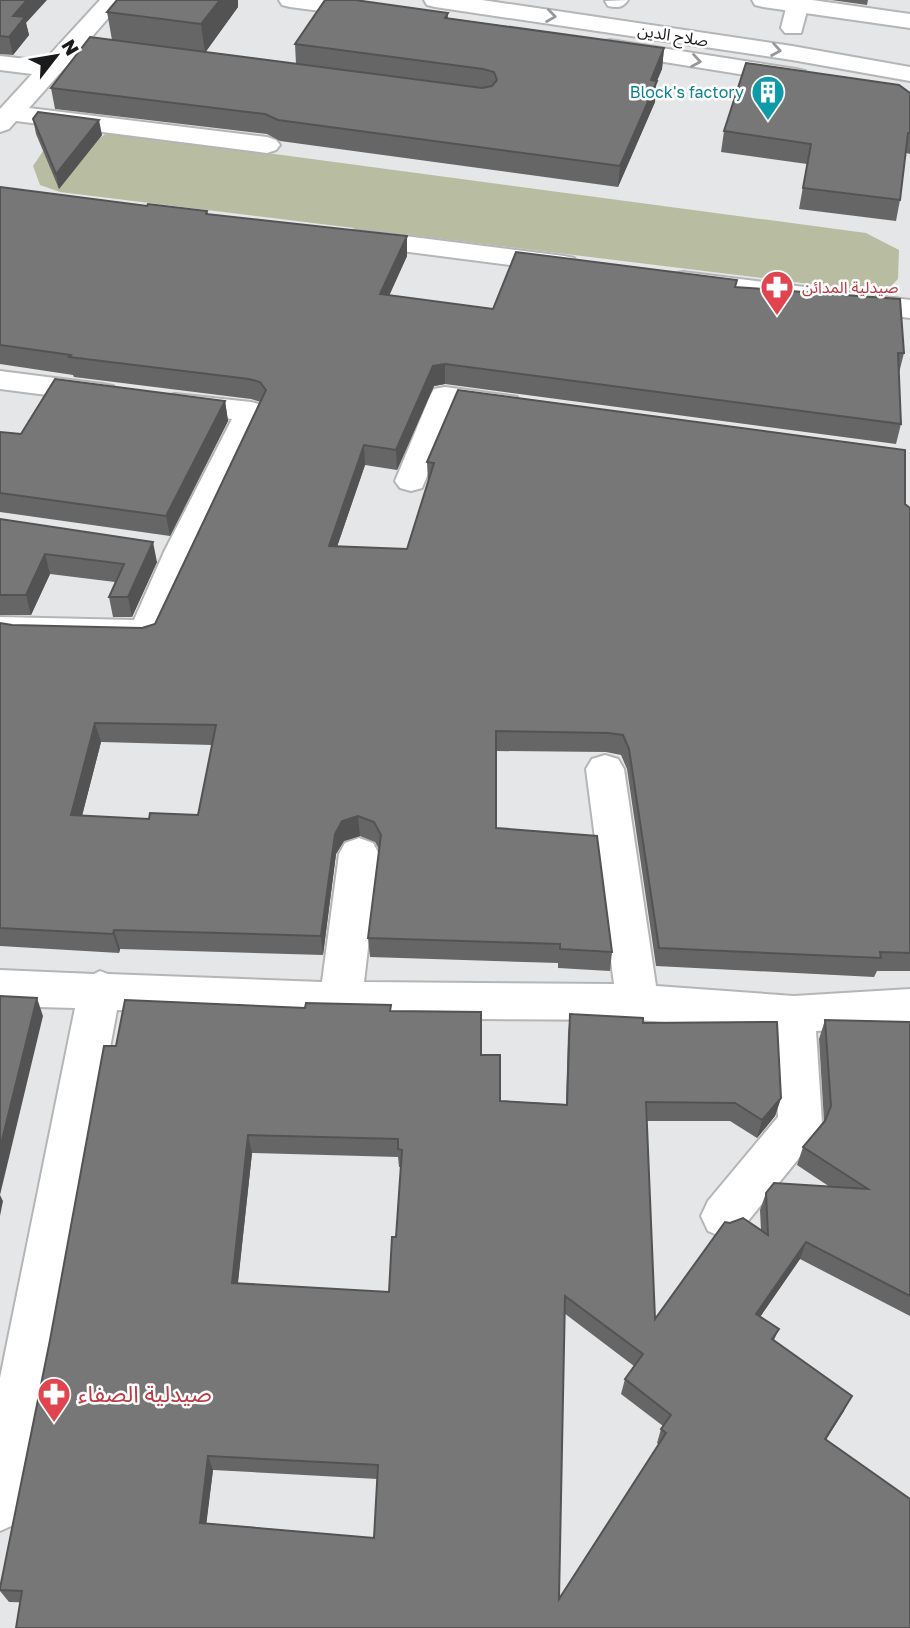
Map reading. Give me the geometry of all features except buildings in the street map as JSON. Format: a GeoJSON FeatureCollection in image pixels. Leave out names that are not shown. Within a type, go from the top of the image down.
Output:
{"type":"FeatureCollection","features":[{"type":"Feature","properties":{"kind":"main road"},"geometry":{"type":"LineString","coordinates":[[5,118],[113,0]]}},
{"type":"Feature","properties":{"kind":"main road"},"geometry":{"type":"LineString","coordinates":[[290,0],[393,14]]}},
{"type":"Feature","properties":{"kind":"main road","name":"صلاح الدين"},"geometry":{"type":"LineString","coordinates":[[435,0],[765,49],[910,74]]}},
{"type":"Feature","properties":{"kind":"main road","name":"صلاح الدين"},"geometry":{"type":"LineString","coordinates":[[614,0],[643,5]]}},
{"type":"Feature","properties":{"kind":"main road"},"geometry":{"type":"LineString","coordinates":[[763,0],[799,2],[910,21]]}},
{"type":"Feature","properties":{"kind":"main road"},"geometry":{"type":"LineString","coordinates":[[793,28],[799,2]]}},
{"type":"Feature","properties":{"kind":"main road"},"geometry":{"type":"LineString","coordinates":[[418,17],[910,95]]}},
{"type":"Feature","properties":{"kind":"main road"},"geometry":{"type":"LineString","coordinates":[[765,24],[819,32]]}},
{"type":"Feature","properties":{"kind":"main road"},"geometry":{"type":"LineString","coordinates":[[71,45],[153,55]]}},
{"type":"Feature","properties":{"kind":"main road"},"geometry":{"type":"LineString","coordinates":[[0,63],[49,69]]}},
{"type":"Feature","properties":{"kind":"main road"},"geometry":{"type":"LineString","coordinates":[[5,118],[267,145]]}},
{"type":"Feature","properties":{"kind":"main road"},"geometry":{"type":"LineString","coordinates":[[335,235],[595,268]]}},
{"type":"Feature","properties":{"kind":"main road"},"geometry":{"type":"LineString","coordinates":[[664,277],[910,309]]}},
{"type":"Feature","properties":{"kind":"main road"},"geometry":{"type":"LineString","coordinates":[[0,380],[251,412],[168,550],[146,634],[0,629]]}},
{"type":"Feature","properties":{"kind":"main road"},"geometry":{"type":"LineString","coordinates":[[411,481],[445,396],[541,409]]}},
{"type":"Feature","properties":{"kind":"main road"},"geometry":{"type":"LineString","coordinates":[[605,769],[637,1003]]}},
{"type":"Feature","properties":{"kind":"main road"},"geometry":{"type":"LineString","coordinates":[[341,1000],[359,854]]}},
{"type":"Feature","properties":{"kind":"main road"},"geometry":{"type":"LineString","coordinates":[[0,988],[100,989],[341,1000],[637,1003],[794,1014],[910,1007]]}},
{"type":"Feature","properties":{"kind":"main road"},"geometry":{"type":"LineString","coordinates":[[0,1505],[100,989]]}},
{"type":"Feature","properties":{"kind":"main road"},"geometry":{"type":"LineString","coordinates":[[724,1216],[800,1123],[794,1014]]}},
{"type":"Feature","properties":{"kind":"green space"},"geometry":{"type":"Polygon","coordinates":[[[109,132],[866,233],[899,250],[898,279],[890,287],[859,290],[60,192],[40,185],[33,166],[49,142],[96,140],[109,132]]]}},
{"type":"Feature","properties":{"kind":"place","name":"Block's factory"},"geometry":{"type":"Point","coordinates":[768,122]}},
{"type":"Feature","properties":{"kind":"place","name":"صيدلية المدائن"},"geometry":{"type":"Point","coordinates":[777,317]}},
{"type":"Feature","properties":{"kind":"place","name":"صيدلية الصفاء"},"geometry":{"type":"Point","coordinates":[54,1424]}}]}
